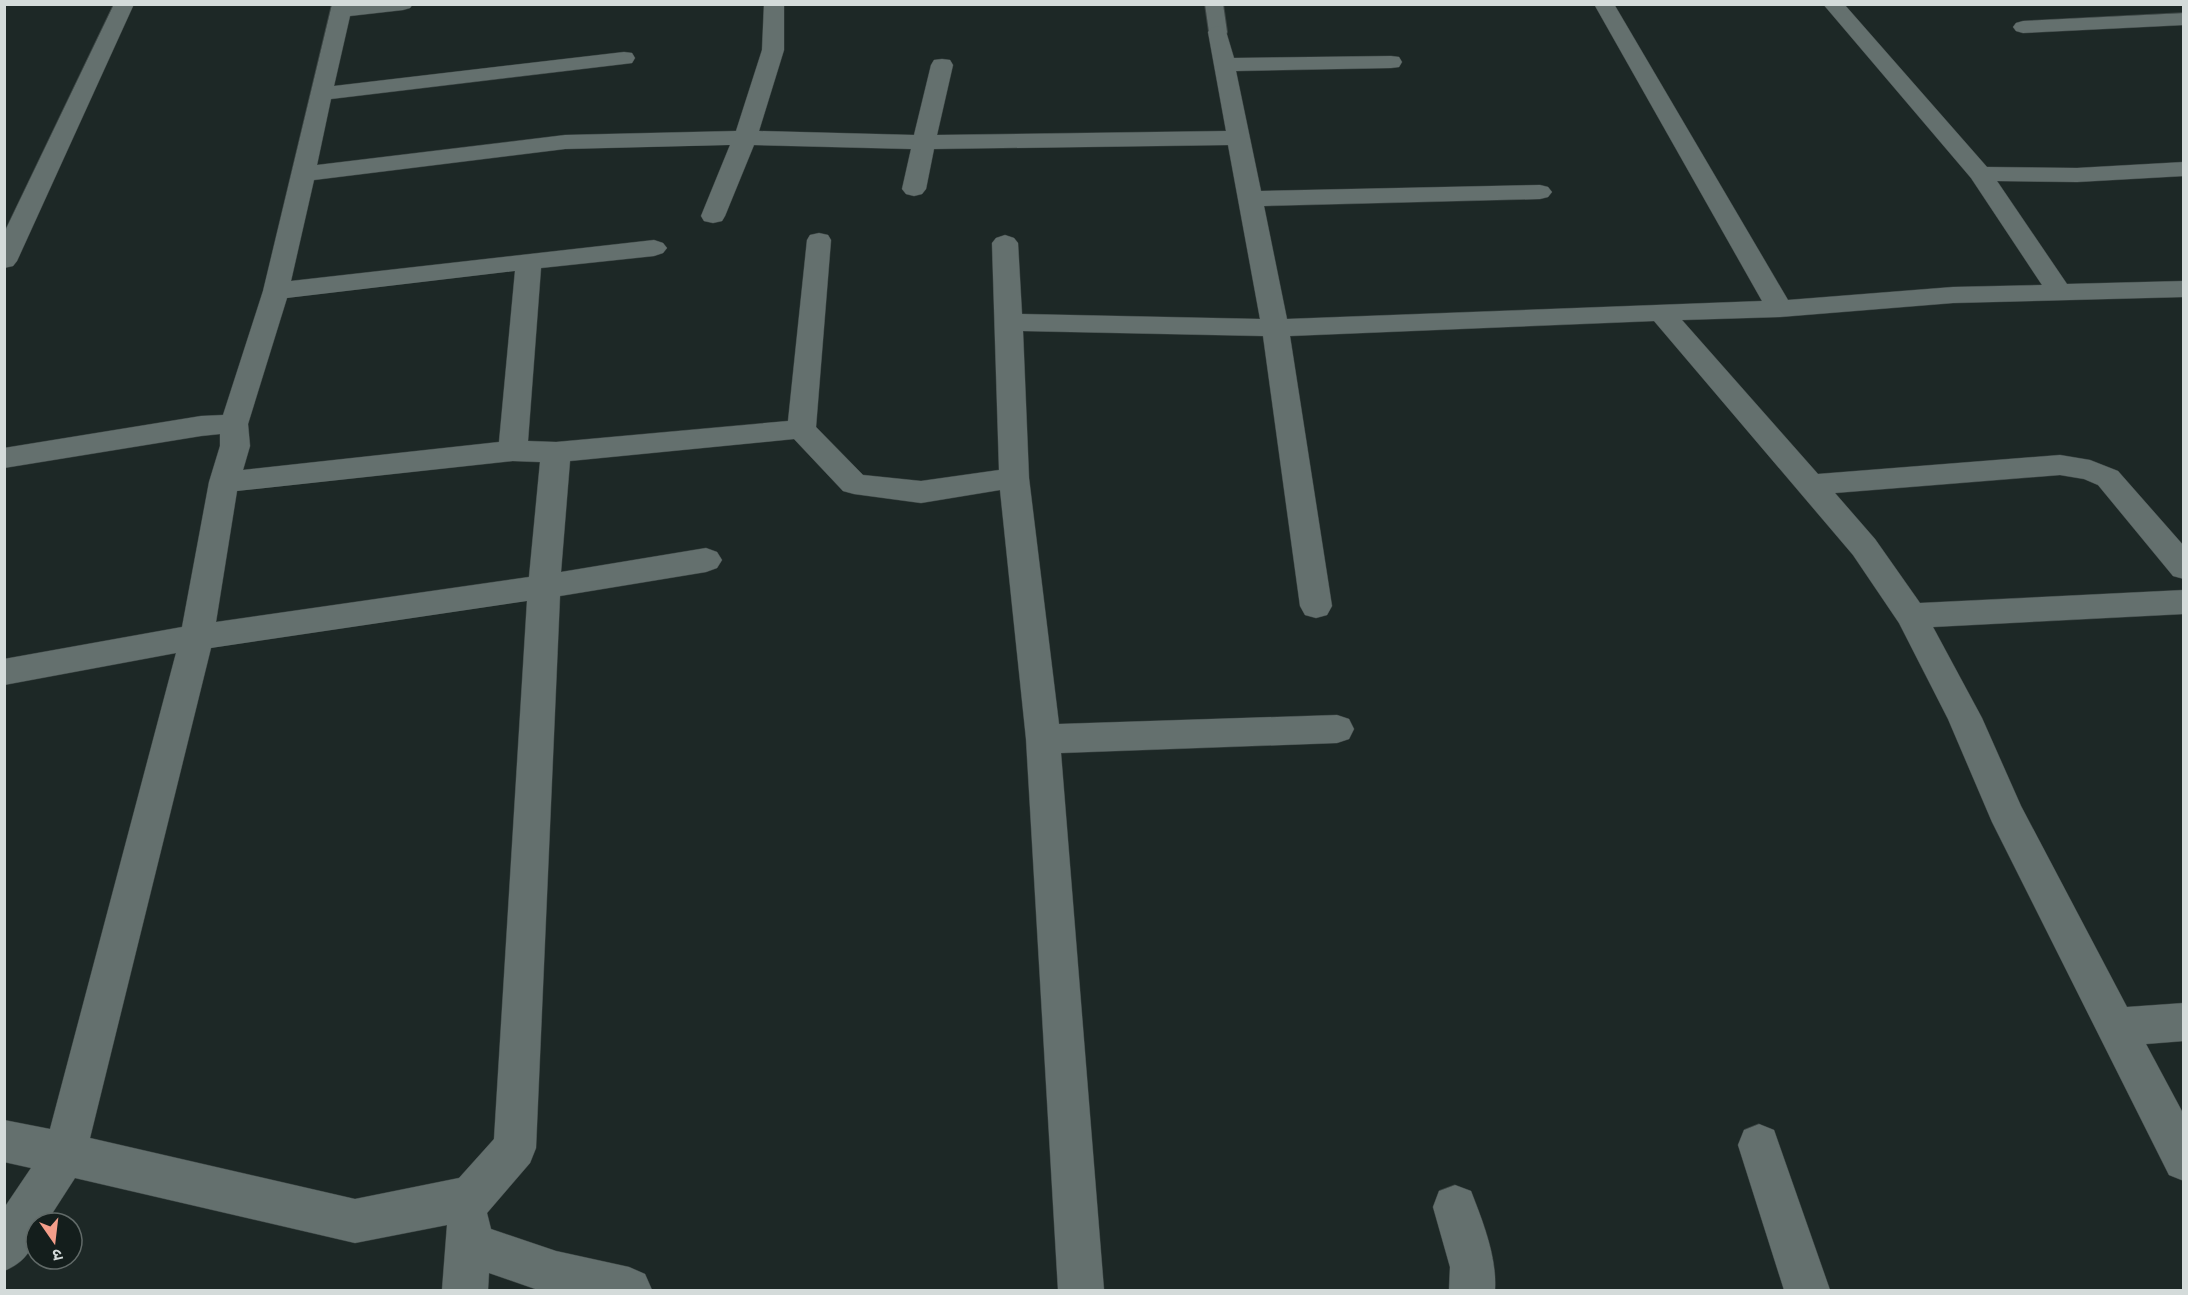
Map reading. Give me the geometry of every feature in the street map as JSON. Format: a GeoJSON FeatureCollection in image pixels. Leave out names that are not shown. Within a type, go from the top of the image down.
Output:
{"type":"FeatureCollection","features":[{"type":"Feature","properties":{"kind":"street"},"geometry":{"type":"LineString","coordinates":[[4,261],[124,4]]}},
{"type":"Feature","properties":{"kind":"street"},"geometry":{"type":"LineString","coordinates":[[4,1249],[65,1154],[197,637],[224,482],[235,446],[234,424],[276,291],[341,8],[404,4]]}},
{"type":"Feature","properties":{"kind":"street"},"geometry":{"type":"LineString","coordinates":[[713,216],[745,138],[773,50],[774,4]]}},
{"type":"Feature","properties":{"kind":"street"},"geometry":{"type":"LineString","coordinates":[[1604,4],[1780,309]]}},
{"type":"Feature","properties":{"kind":"street"},"geometry":{"type":"LineString","coordinates":[[1833,4],[1980,174],[2060,293]]}},
{"type":"Feature","properties":{"kind":"street"},"geometry":{"type":"LineString","coordinates":[[2023,27],[2184,18]]}},
{"type":"Feature","properties":{"kind":"street"},"geometry":{"type":"LineString","coordinates":[[1218,32],[1275,328],[1316,606]]}},
{"type":"Feature","properties":{"kind":"street"},"geometry":{"type":"LineString","coordinates":[[321,94],[624,58]]}},
{"type":"Feature","properties":{"kind":"street"},"geometry":{"type":"LineString","coordinates":[[1224,65],[1391,62]]}},
{"type":"Feature","properties":{"kind":"street"},"geometry":{"type":"LineString","coordinates":[[914,189],[942,65]]}},
{"type":"Feature","properties":{"kind":"street"},"geometry":{"type":"LineString","coordinates":[[303,174],[565,142],[745,138],[924,141],[1237,138]]}},
{"type":"Feature","properties":{"kind":"street"},"geometry":{"type":"LineString","coordinates":[[1980,174],[2077,175],[2184,169]]}},
{"type":"Feature","properties":{"kind":"street"},"geometry":{"type":"LineString","coordinates":[[1249,199],[1539,192]]}},
{"type":"Feature","properties":{"kind":"street"},"geometry":{"type":"LineString","coordinates":[[819,240],[801,429],[854,484],[921,492],[1014,478]]}},
{"type":"Feature","properties":{"kind":"street"},"geometry":{"type":"LineString","coordinates":[[1005,243],[1014,478],[1043,738],[1081,1290]]}},
{"type":"Feature","properties":{"kind":"street"},"geometry":{"type":"LineString","coordinates":[[276,291],[654,248]]}},
{"type":"Feature","properties":{"kind":"street"},"geometry":{"type":"LineString","coordinates":[[513,451],[529,262]]}},
{"type":"Feature","properties":{"kind":"street"},"geometry":{"type":"LineString","coordinates":[[1009,322],[1275,328],[1780,309],[1953,295],[2174,289],[2184,308]]}},
{"type":"Feature","properties":{"kind":"street"},"geometry":{"type":"LineString","coordinates":[[1660,312],[1864,547],[1911,616],[1965,718],[2005,811],[2184,1160]]}},
{"type":"Feature","properties":{"kind":"street"},"geometry":{"type":"LineString","coordinates":[[4,458],[201,426],[234,424]]}},
{"type":"Feature","properties":{"kind":"street"},"geometry":{"type":"LineString","coordinates":[[224,482],[513,451],[556,452],[801,429]]}},
{"type":"Feature","properties":{"kind":"street"},"geometry":{"type":"LineString","coordinates":[[4,1141],[355,1221],[471,1198],[515,1148],[544,587],[556,452]]}},
{"type":"Feature","properties":{"kind":"street"},"geometry":{"type":"LineString","coordinates":[[1810,485],[2060,465],[2090,470],[2108,478],[2184,568]]}},
{"type":"Feature","properties":{"kind":"street"},"geometry":{"type":"LineString","coordinates":[[4,672],[197,637],[544,587],[705,560]]}},
{"type":"Feature","properties":{"kind":"street"},"geometry":{"type":"LineString","coordinates":[[1911,616],[2184,602]]}},
{"type":"Feature","properties":{"kind":"street"},"geometry":{"type":"LineString","coordinates":[[1043,738],[1338,729]]}},
{"type":"Feature","properties":{"kind":"street"},"geometry":{"type":"LineString","coordinates":[[2116,1027],[2184,1022]]}},
{"type":"Feature","properties":{"kind":"street"},"geometry":{"type":"LineString","coordinates":[[1759,1145],[1807,1290]]}},
{"type":"Feature","properties":{"kind":"street"},"geometry":{"type":"LineString","coordinates":[[465,1290],[471,1198]]}},
{"type":"Feature","properties":{"kind":"street"},"geometry":{"type":"LineString","coordinates":[[1455,1207],[1473,1267],[1472,1290]]}},
{"type":"Feature","properties":{"kind":"street"},"geometry":{"type":"LineString","coordinates":[[468,1244],[556,1274],[629,1290]]}},
{"type":"Feature","properties":{"kind":"lane"},"geometry":{"type":"LineString","coordinates":[[1214,4],[1218,32]]}}]}
